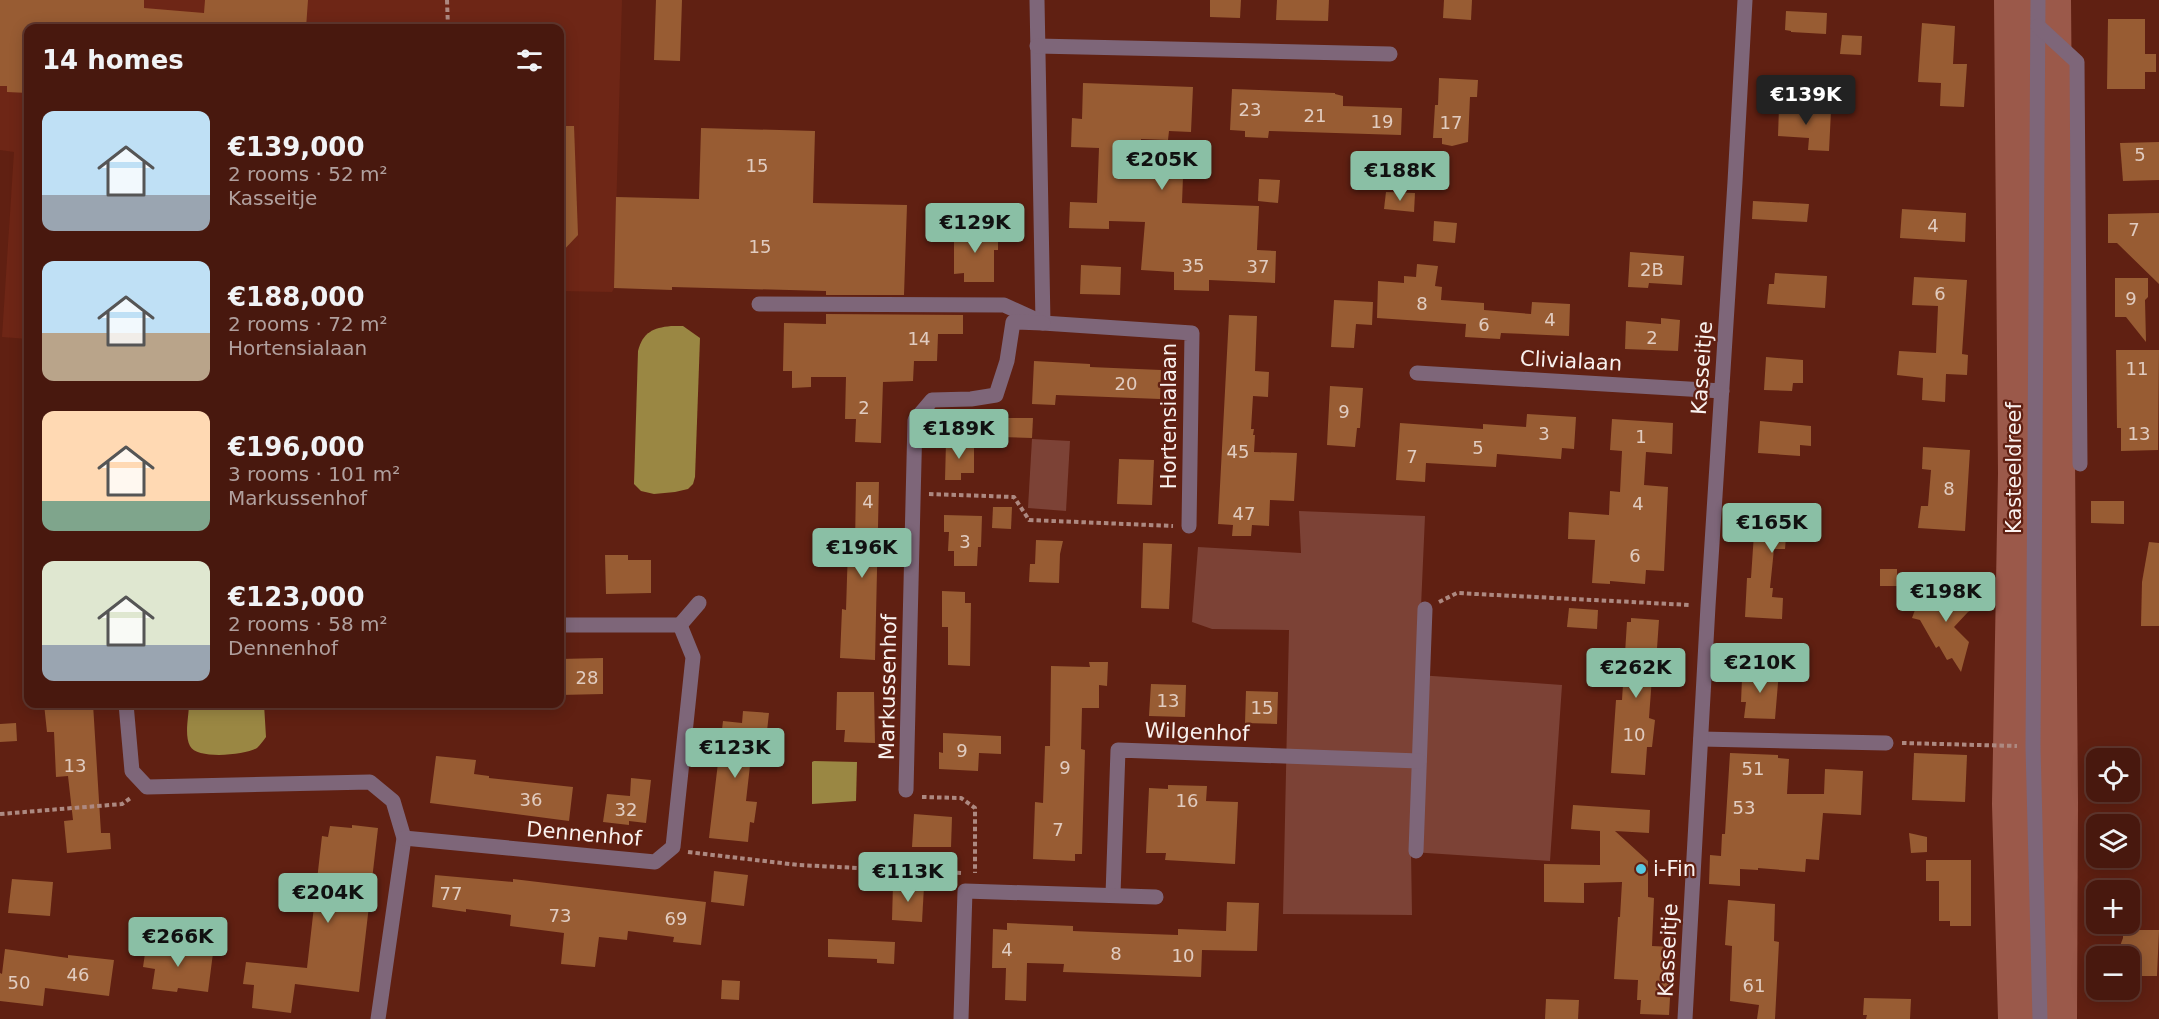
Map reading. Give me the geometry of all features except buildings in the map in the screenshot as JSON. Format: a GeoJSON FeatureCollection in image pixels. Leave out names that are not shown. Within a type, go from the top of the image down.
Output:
{"type":"FeatureCollection","features":[{"type":"Feature","properties":{"kind":"street"},"geometry":{"type":"LineString","coordinates":[[759,304],[1004,305],[1043,323],[1037,0]]}},
{"type":"Feature","properties":{"kind":"street","name":"Kasseitje"},"geometry":{"type":"LineString","coordinates":[[1685,1019],[1745,0]]}},
{"type":"Feature","properties":{"kind":"street","name":"Kasteeldreef"},"geometry":{"type":"LineString","coordinates":[[2038,0],[2033,747],[2040,1019]]}},
{"type":"Feature","properties":{"kind":"street"},"geometry":{"type":"LineString","coordinates":[[2038,26],[2077,62],[2080,464]]}},
{"type":"Feature","properties":{"kind":"street"},"geometry":{"type":"LineString","coordinates":[[1037,46],[1390,54]]}},
{"type":"Feature","properties":{"kind":"street","name":"Markussenhof"},"geometry":{"type":"LineString","coordinates":[[906,790],[915,420],[932,400],[971,399],[996,395],[1007,361],[1013,322],[1043,323]]}},
{"type":"Feature","properties":{"kind":"street","name":"Hortensialaan"},"geometry":{"type":"LineString","coordinates":[[1043,323],[1192,333],[1189,526]]}},
{"type":"Feature","properties":{"kind":"street","name":"Clivialaan"},"geometry":{"type":"LineString","coordinates":[[1418,373],[1722,391]]}},
{"type":"Feature","properties":{"kind":"street"},"geometry":{"type":"LineString","coordinates":[[564,625],[680,625],[699,603]]}},
{"type":"Feature","properties":{"kind":"street"},"geometry":{"type":"LineString","coordinates":[[1416,850],[1425,609]]}},
{"type":"Feature","properties":{"kind":"street"},"geometry":{"type":"LineString","coordinates":[[673,847],[693,657],[680,625]]}},
{"type":"Feature","properties":{"kind":"street"},"geometry":{"type":"LineString","coordinates":[[126,708],[132,771],[147,787],[370,782],[393,801],[404,838],[378,1019]]}},
{"type":"Feature","properties":{"kind":"street"},"geometry":{"type":"LineString","coordinates":[[1701,739],[1886,743]]}},
{"type":"Feature","properties":{"kind":"street","name":"Wilgenhof"},"geometry":{"type":"LineString","coordinates":[[1113,895],[1118,750],[1419,761]]}},
{"type":"Feature","properties":{"kind":"street","name":"Dennenhof"},"geometry":{"type":"LineString","coordinates":[[404,838],[655,862],[673,847]]}},
{"type":"Feature","properties":{"kind":"street"},"geometry":{"type":"LineString","coordinates":[[961,1019],[965,891],[1156,897]]}},
{"type":"Feature","properties":{"kind":"path"},"geometry":{"type":"LineString","coordinates":[[447,0],[448,24]]}},
{"type":"Feature","properties":{"kind":"path"},"geometry":{"type":"LineString","coordinates":[[913,494],[1014,497],[1029,520],[1189,526]]}},
{"type":"Feature","properties":{"kind":"path"},"geometry":{"type":"LineString","coordinates":[[1425,609],[1457,593],[1708,606]]}},
{"type":"Feature","properties":{"kind":"path"},"geometry":{"type":"LineString","coordinates":[[1886,743],[2033,747]]}},
{"type":"Feature","properties":{"kind":"path"},"geometry":{"type":"LineString","coordinates":[[0,814],[122,804],[147,787]]}},
{"type":"Feature","properties":{"kind":"path"},"geometry":{"type":"LineString","coordinates":[[673,847],[684,852],[798,865],[975,873],[975,808],[961,798],[917,797],[906,790]]}},
{"type":"Feature","properties":{"kind":"shaded area"},"geometry":{"type":"Polygon","coordinates":[[[0,0],[622,0],[614,288],[612,292],[564,291],[564,24],[24,24],[24,339],[2,337],[14,152],[0,150],[0,0]]]}},
{"type":"Feature","properties":{"kind":"shaded area"},"geometry":{"type":"Polygon","coordinates":[[[1994,0],[2071,0],[2078,802],[2077,1019],[1998,1019],[1992,804],[1998,473],[1994,0]]]}},
{"type":"Feature","properties":{"kind":"shaded area"},"geometry":{"type":"Polygon","coordinates":[[[683,326],[700,338],[695,477],[688,489],[654,494],[641,491],[634,484],[638,351],[646,335],[659,328],[683,326]]]}},
{"type":"Feature","properties":{"kind":"shaded area"},"geometry":{"type":"Polygon","coordinates":[[[1032,439],[1070,441],[1066,511],[1028,508],[1032,439]]]}},
{"type":"Feature","properties":{"kind":"shaded area"},"geometry":{"type":"Polygon","coordinates":[[[1299,511],[1425,516],[1418,675],[1562,685],[1550,861],[1411,852],[1412,915],[1283,914],[1289,630],[1212,629],[1192,622],[1198,547],[1301,553],[1299,511]]]}},
{"type":"Feature","properties":{"kind":"shaded area"},"geometry":{"type":"Polygon","coordinates":[[[189,708],[264,708],[266,737],[257,748],[243,753],[211,755],[194,750],[190,746],[187,725],[189,708]]]}},
{"type":"Feature","properties":{"kind":"shaded area"},"geometry":{"type":"Polygon","coordinates":[[[812,762],[857,762],[856,801],[812,804],[812,762]]]}},
{"type":"Feature","properties":{"kind":"place","name":"i-Fin"},"geometry":{"type":"Point","coordinates":[1641,869]}}]}
